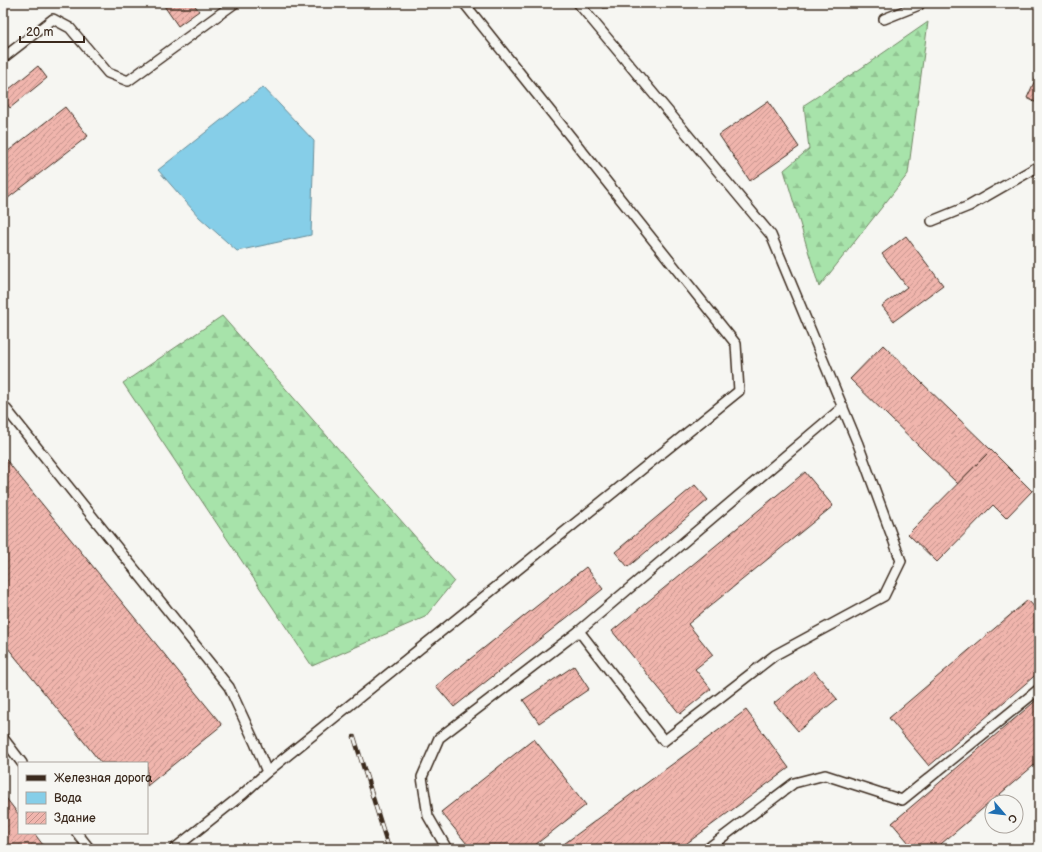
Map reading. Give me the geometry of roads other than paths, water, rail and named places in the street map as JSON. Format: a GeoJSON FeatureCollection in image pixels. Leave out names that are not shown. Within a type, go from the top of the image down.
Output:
{"type":"FeatureCollection","features":[{"type":"Feature","properties":{"kind":"lane"},"geometry":{"type":"LineString","coordinates":[[3,58],[53,19],[70,28],[108,73],[128,81],[235,3]]}},
{"type":"Feature","properties":{"kind":"lane"},"geometry":{"type":"LineString","coordinates":[[174,849],[243,794],[267,772],[739,391],[736,344],[464,3]]}},
{"type":"Feature","properties":{"kind":"lane"},"geometry":{"type":"LineString","coordinates":[[578,3],[771,235],[858,444],[901,561],[884,596],[775,655],[664,741],[579,631]]}},
{"type":"Feature","properties":{"kind":"lane"},"geometry":{"type":"LineString","coordinates":[[884,19],[919,6],[920,3]]}},
{"type":"Feature","properties":{"kind":"lane"},"geometry":{"type":"LineString","coordinates":[[932,221],[969,206],[1039,166]]}},
{"type":"Feature","properties":{"kind":"lane"},"geometry":{"type":"LineString","coordinates":[[3,405],[229,686],[267,772]]}},
{"type":"Feature","properties":{"kind":"lane"},"geometry":{"type":"LineString","coordinates":[[447,849],[428,816],[422,777],[439,738],[579,631],[843,407]]}},
{"type":"Feature","properties":{"kind":"lane"},"geometry":{"type":"LineString","coordinates":[[707,849],[794,783],[825,775],[902,800],[1039,689]]}},
{"type":"Feature","properties":{"kind":"lane"},"geometry":{"type":"LineString","coordinates":[[3,738],[21,762]]}},
{"type":"Feature","properties":{"kind":"lane"},"geometry":{"type":"LineString","coordinates":[[78,834],[89,849]]}},
{"type":"Feature","properties":{"kind":"water"},"geometry":{"type":"Polygon","coordinates":[[[263,87],[314,141],[311,235],[237,251],[199,217],[158,170],[263,87]]]}},
{"type":"Feature","properties":{"kind":"railway"},"geometry":{"type":"LineString","coordinates":[[354,737],[389,849]]}}]}
